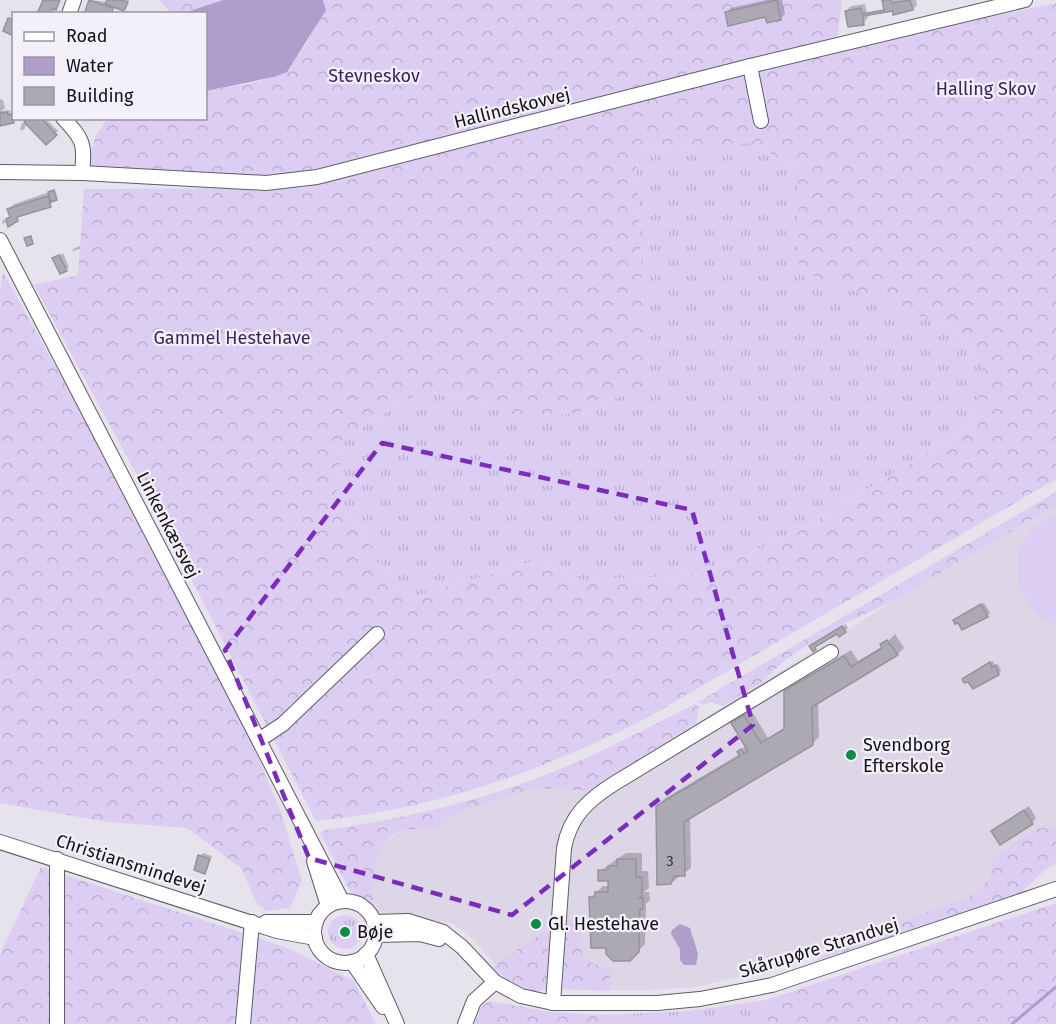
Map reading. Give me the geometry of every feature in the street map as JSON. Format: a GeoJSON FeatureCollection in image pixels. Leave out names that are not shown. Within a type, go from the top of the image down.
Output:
{"type":"FeatureCollection","features":[{"type":"Feature","properties":{"kind":"street","name":"Hallindskovvej"},"geometry":{"type":"LineString","coordinates":[[0,172],[82,173],[266,183],[317,177],[998,3],[1025,0]]}},
{"type":"Feature","properties":{"kind":"street"},"geometry":{"type":"LineString","coordinates":[[750,66],[761,121]]}},
{"type":"Feature","properties":{"kind":"street"},"geometry":{"type":"LineString","coordinates":[[65,120],[80,135],[84,145],[82,173]]}},
{"type":"Feature","properties":{"kind":"street","name":"Linkenkærsvej"},"geometry":{"type":"LineString","coordinates":[[0,240],[342,901]]}},
{"type":"Feature","properties":{"kind":"street"},"geometry":{"type":"LineString","coordinates":[[258,740],[283,724],[377,634]]}},
{"type":"Feature","properties":{"kind":"street"},"geometry":{"type":"LineString","coordinates":[[553,1003],[566,834],[581,808],[615,783],[831,652]]}},
{"type":"Feature","properties":{"kind":"street","name":"Linkenkærsvej"},"geometry":{"type":"LineString","coordinates":[[304,827],[328,906]]}},
{"type":"Feature","properties":{"kind":"street","name":"Christiansmindevej"},"geometry":{"type":"LineString","coordinates":[[0,842],[277,931],[315,938]]}},
{"type":"Feature","properties":{"kind":"street"},"geometry":{"type":"LineString","coordinates":[[57,859],[57,1024]]}},
{"type":"Feature","properties":{"kind":"street","name":"Skårupøre Strandvej"},"geometry":{"type":"LineString","coordinates":[[375,929],[420,934],[462,947],[495,982],[521,996],[553,1003],[657,1003],[700,999],[772,985],[1056,889]]}},
{"type":"Feature","properties":{"kind":"street"},"geometry":{"type":"LineString","coordinates":[[342,901],[362,906],[375,929],[366,954],[352,962],[332,960],[318,947],[315,938],[316,922],[328,906],[342,901]]}},
{"type":"Feature","properties":{"kind":"street"},"geometry":{"type":"LineString","coordinates":[[243,1024],[252,922]]}},
{"type":"Feature","properties":{"kind":"street","name":"Christiansmindevej"},"geometry":{"type":"LineString","coordinates":[[252,922],[316,922]]}},
{"type":"Feature","properties":{"kind":"street"},"geometry":{"type":"LineString","coordinates":[[366,954],[396,1024]]}},
{"type":"Feature","properties":{"kind":"street"},"geometry":{"type":"LineString","coordinates":[[352,962],[396,1024]]}},
{"type":"Feature","properties":{"kind":"street"},"geometry":{"type":"LineString","coordinates":[[465,1024],[474,1001],[495,982]]}},
{"type":"Feature","properties":{"kind":"highlighted area"},"geometry":{"type":"Polygon","coordinates":[[[382,443],[692,510],[753,725],[512,915],[309,858],[225,650],[382,443]]]}},
{"type":"Feature","properties":{"kind":"shaded area","name":"Svendborg Efterskole"},"geometry":{"type":"Polygon","coordinates":[[[1056,505],[1056,865],[1017,883],[740,977],[694,987],[650,990],[565,990],[520,984],[498,968],[472,938],[452,923],[381,913],[369,903],[373,899],[376,855],[385,842],[399,832],[412,828],[435,830],[459,812],[536,788],[588,791],[895,600],[1056,505]]]}},
{"type":"Feature","properties":{"kind":"green space"},"geometry":{"type":"Polygon","coordinates":[[[159,0],[223,0],[190,12],[170,12],[159,0]]]}},
{"type":"Feature","properties":{"kind":"green space","name":"Stevneskov"},"geometry":{"type":"Polygon","coordinates":[[[323,0],[842,0],[837,40],[282,177],[88,165],[95,137],[106,120],[207,120],[207,91],[268,79],[283,71],[299,55],[312,34],[325,4],[323,0]]]}},
{"type":"Feature","properties":{"kind":"green space","name":"Gammel Hestehave"},"geometry":{"type":"Polygon","coordinates":[[[1056,3],[1056,479],[647,718],[608,737],[527,771],[445,798],[360,816],[316,821],[145,490],[34,285],[78,275],[84,189],[303,188],[838,49],[1056,3]],[[751,143],[650,147],[636,152],[646,386],[577,413],[516,416],[424,389],[343,439],[336,496],[406,599],[534,561],[582,580],[704,575],[807,526],[972,426],[986,373],[958,331],[799,270],[798,168],[751,143]]]}},
{"type":"Feature","properties":{"kind":"green space"},"geometry":{"type":"Polygon","coordinates":[[[751,143],[798,168],[799,269],[958,331],[986,373],[972,426],[807,526],[704,575],[582,580],[534,561],[406,599],[336,496],[343,439],[424,389],[517,416],[577,413],[646,386],[636,152],[650,147],[751,143]]]}},
{"type":"Feature","properties":{"kind":"green space"},"geometry":{"type":"Polygon","coordinates":[[[3,272],[126,493],[246,728],[281,813],[302,881],[290,908],[267,911],[255,901],[242,869],[187,828],[107,822],[0,803],[0,289],[3,272]]]}},
{"type":"Feature","properties":{"kind":"green space"},"geometry":{"type":"Polygon","coordinates":[[[1056,492],[1056,505],[895,600],[842,625],[808,645],[784,661],[761,683],[723,706],[711,702],[702,705],[698,702],[1056,492]]]}},
{"type":"Feature","properties":{"kind":"green space"},"geometry":{"type":"Polygon","coordinates":[[[1056,515],[1056,626],[1040,616],[1028,602],[1020,586],[1017,569],[1019,552],[1026,537],[1038,524],[1056,515]]]}},
{"type":"Feature","properties":{"kind":"green space"},"geometry":{"type":"Polygon","coordinates":[[[695,704],[699,707],[696,723],[588,791],[536,788],[459,812],[435,830],[416,829],[402,831],[391,836],[383,844],[378,855],[373,900],[369,903],[350,891],[320,833],[324,830],[382,821],[439,808],[495,793],[587,758],[695,704]]]}},
{"type":"Feature","properties":{"kind":"green space"},"geometry":{"type":"Polygon","coordinates":[[[1037,828],[1056,829],[1056,859],[1021,893],[813,962],[846,940],[968,898],[990,879],[992,859],[1037,828]]]}},
{"type":"Feature","properties":{"kind":"green space"},"geometry":{"type":"Polygon","coordinates":[[[41,867],[288,948],[354,981],[376,1024],[0,1024],[0,954],[41,867]]]}},
{"type":"Feature","properties":{"kind":"green space"},"geometry":{"type":"Polygon","coordinates":[[[1056,903],[1056,1024],[768,1024],[766,1000],[1056,903]]]}},
{"type":"Feature","properties":{"kind":"green space"},"geometry":{"type":"Polygon","coordinates":[[[345,915],[357,920],[362,932],[357,944],[345,949],[333,944],[328,932],[333,920],[345,915]]]}},
{"type":"Feature","properties":{"kind":"green space"},"geometry":{"type":"Polygon","coordinates":[[[573,920],[581,936],[583,954],[596,965],[611,970],[610,991],[561,988],[563,922],[573,920]]]}},
{"type":"Feature","properties":{"kind":"green space"},"geometry":{"type":"Polygon","coordinates":[[[553,925],[551,987],[536,991],[528,990],[513,983],[493,967],[553,925]]]}},
{"type":"Feature","properties":{"kind":"green space"},"geometry":{"type":"Polygon","coordinates":[[[766,1000],[768,1024],[603,1024],[603,1015],[689,1011],[766,1000]]]}},
{"type":"Feature","properties":{"kind":"green space"},"geometry":{"type":"Polygon","coordinates":[[[489,1001],[551,1012],[603,1015],[603,1024],[475,1024],[481,1007],[489,1001]]]}},
{"type":"Feature","properties":{"kind":"water"},"geometry":{"type":"Polygon","coordinates":[[[223,0],[323,0],[326,10],[287,72],[274,77],[207,91],[207,12],[187,12],[223,0]]]}},
{"type":"Feature","properties":{"kind":"water"},"geometry":{"type":"Polygon","coordinates":[[[680,924],[690,928],[698,954],[696,965],[684,965],[680,960],[680,949],[671,934],[672,930],[680,924]]]}},
{"type":"Feature","properties":{"kind":"building"},"geometry":{"type":"Polygon","coordinates":[[[43,0],[60,0],[56,10],[38,12],[43,0]]]}},
{"type":"Feature","properties":{"kind":"building"},"geometry":{"type":"Polygon","coordinates":[[[89,0],[113,8],[112,12],[85,12],[89,0]]]}},
{"type":"Feature","properties":{"kind":"building"},"geometry":{"type":"Polygon","coordinates":[[[107,0],[128,2],[124,11],[105,4],[107,0]]]}},
{"type":"Feature","properties":{"kind":"building"},"geometry":{"type":"Polygon","coordinates":[[[777,0],[781,20],[767,23],[765,17],[728,26],[725,12],[777,0]]]}},
{"type":"Feature","properties":{"kind":"building"},"geometry":{"type":"Polygon","coordinates":[[[882,0],[891,0],[892,3],[910,0],[913,10],[893,15],[893,11],[863,16],[864,25],[848,27],[845,11],[861,8],[862,14],[884,10],[882,0]]]}},
{"type":"Feature","properties":{"kind":"building"},"geometry":{"type":"Polygon","coordinates":[[[8,18],[12,19],[12,35],[3,31],[8,18]]]}},
{"type":"Feature","properties":{"kind":"building"},"geometry":{"type":"Polygon","coordinates":[[[0,113],[12,114],[14,123],[0,126],[0,113]]]}},
{"type":"Feature","properties":{"kind":"building"},"geometry":{"type":"Polygon","coordinates":[[[26,120],[43,120],[57,135],[46,145],[24,122],[26,120]]]}},
{"type":"Feature","properties":{"kind":"building"},"geometry":{"type":"Polygon","coordinates":[[[54,190],[57,200],[51,202],[48,192],[54,190]]]}},
{"type":"Feature","properties":{"kind":"building"},"geometry":{"type":"Polygon","coordinates":[[[48,196],[51,207],[17,217],[18,221],[8,227],[6,219],[10,217],[7,209],[48,196]]]}},
{"type":"Feature","properties":{"kind":"building"},"geometry":{"type":"Polygon","coordinates":[[[31,236],[33,244],[27,246],[24,238],[31,236]]]}},
{"type":"Feature","properties":{"kind":"building"},"geometry":{"type":"Polygon","coordinates":[[[59,255],[67,271],[60,274],[52,258],[59,255]]]}},
{"type":"Feature","properties":{"kind":"building"},"geometry":{"type":"Polygon","coordinates":[[[981,604],[988,617],[962,630],[958,623],[955,624],[953,620],[981,604]]]}},
{"type":"Feature","properties":{"kind":"building"},"geometry":{"type":"Polygon","coordinates":[[[842,626],[846,632],[839,637],[837,634],[815,647],[816,650],[813,652],[809,646],[842,626]]]}},
{"type":"Feature","properties":{"kind":"building"},"geometry":{"type":"Polygon","coordinates":[[[887,640],[898,655],[812,707],[813,745],[684,822],[685,876],[674,876],[671,884],[657,885],[656,806],[740,756],[737,752],[741,749],[744,754],[748,751],[731,723],[744,715],[761,743],[784,729],[784,691],[844,656],[851,667],[882,648],[880,644],[887,640]]]}},
{"type":"Feature","properties":{"kind":"building"},"geometry":{"type":"Polygon","coordinates":[[[990,662],[992,668],[995,665],[999,675],[973,689],[968,682],[964,683],[962,679],[990,662]]]}},
{"type":"Feature","properties":{"kind":"building"},"geometry":{"type":"Polygon","coordinates":[[[1024,810],[1033,824],[1000,845],[991,831],[1024,810]]]}},
{"type":"Feature","properties":{"kind":"building"},"geometry":{"type":"Polygon","coordinates":[[[198,855],[210,859],[205,874],[194,870],[198,855]]]}},
{"type":"Feature","properties":{"kind":"building"},"geometry":{"type":"Polygon","coordinates":[[[617,859],[636,859],[636,877],[642,877],[642,896],[639,898],[643,898],[643,909],[640,909],[639,952],[630,961],[613,961],[606,954],[606,948],[591,948],[589,897],[595,897],[595,892],[608,892],[608,881],[598,881],[598,870],[608,870],[608,866],[617,866],[617,859]]]}},
{"type":"Feature","properties":{"kind":"waterway"},"geometry":{"type":"LineString","coordinates":[[1012,1024],[1056,987]]}},
{"type":"Feature","properties":{"kind":"place","name":"Svendborg Efterskole"},"geometry":{"type":"Point","coordinates":[851,755]}},
{"type":"Feature","properties":{"kind":"place","name":"Gl. Hestehave"},"geometry":{"type":"Point","coordinates":[536,924]}},
{"type":"Feature","properties":{"kind":"place","name":"Bøje"},"geometry":{"type":"Point","coordinates":[345,932]}},
{"type":"Feature","properties":{"kind":"park label","name":"Halling Skov"},"geometry":{"type":"Point","coordinates":[986,89]}}]}
